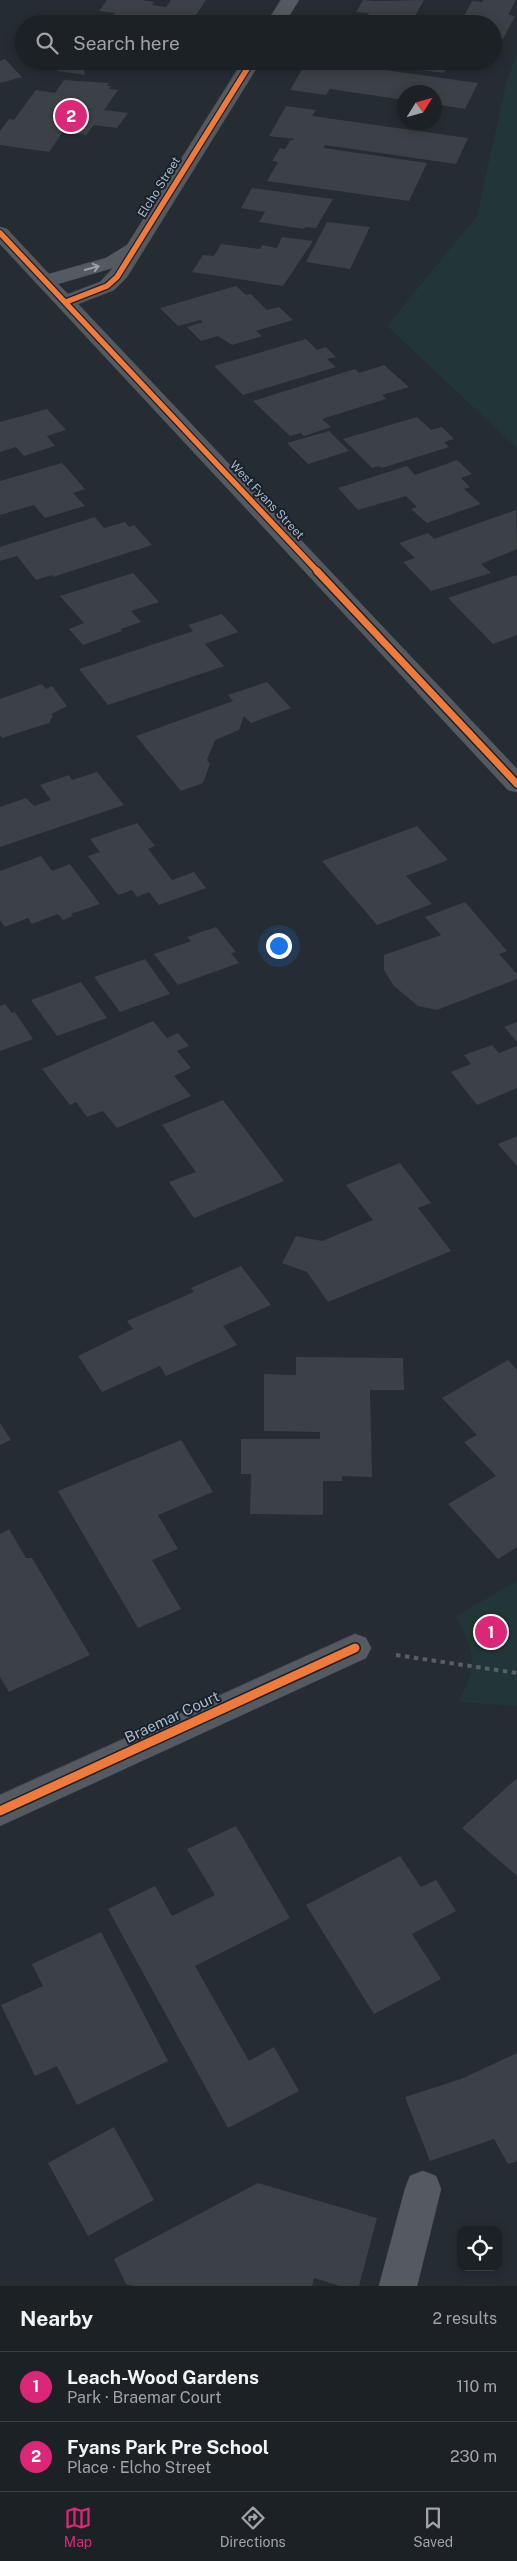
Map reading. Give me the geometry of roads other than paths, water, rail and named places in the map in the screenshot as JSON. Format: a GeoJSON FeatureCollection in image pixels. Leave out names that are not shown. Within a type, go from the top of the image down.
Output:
{"type":"FeatureCollection","features":[{"type":"Feature","properties":{"kind":"street"},"geometry":{"type":"LineString","coordinates":[[281,15],[290,0]]}},
{"type":"Feature","properties":{"kind":"street","name":"Elcho Street"},"geometry":{"type":"LineString","coordinates":[[66,302],[111,283],[119,274],[246,70]]}},
{"type":"Feature","properties":{"kind":"street","name":"West Fyans Street"},"geometry":{"type":"LineString","coordinates":[[0,233],[517,784]]}},
{"type":"Feature","properties":{"kind":"street","name":"Elcho Street"},"geometry":{"type":"LineString","coordinates":[[46,281],[112,262],[129,254],[135,248]]}},
{"type":"Feature","properties":{"kind":"street","name":"Braemar Court"},"geometry":{"type":"LineString","coordinates":[[0,1811],[354,1648]]}},
{"type":"Feature","properties":{"kind":"street"},"geometry":{"type":"LineString","coordinates":[[398,2286],[423,2189]]}},
{"type":"Feature","properties":{"kind":"place","name":"Fyans Park Pre School"},"geometry":{"type":"Point","coordinates":[71,116]}},
{"type":"Feature","properties":{"kind":"place","name":"Leach-Wood Gardens"},"geometry":{"type":"Point","coordinates":[491,1632]}}]}
